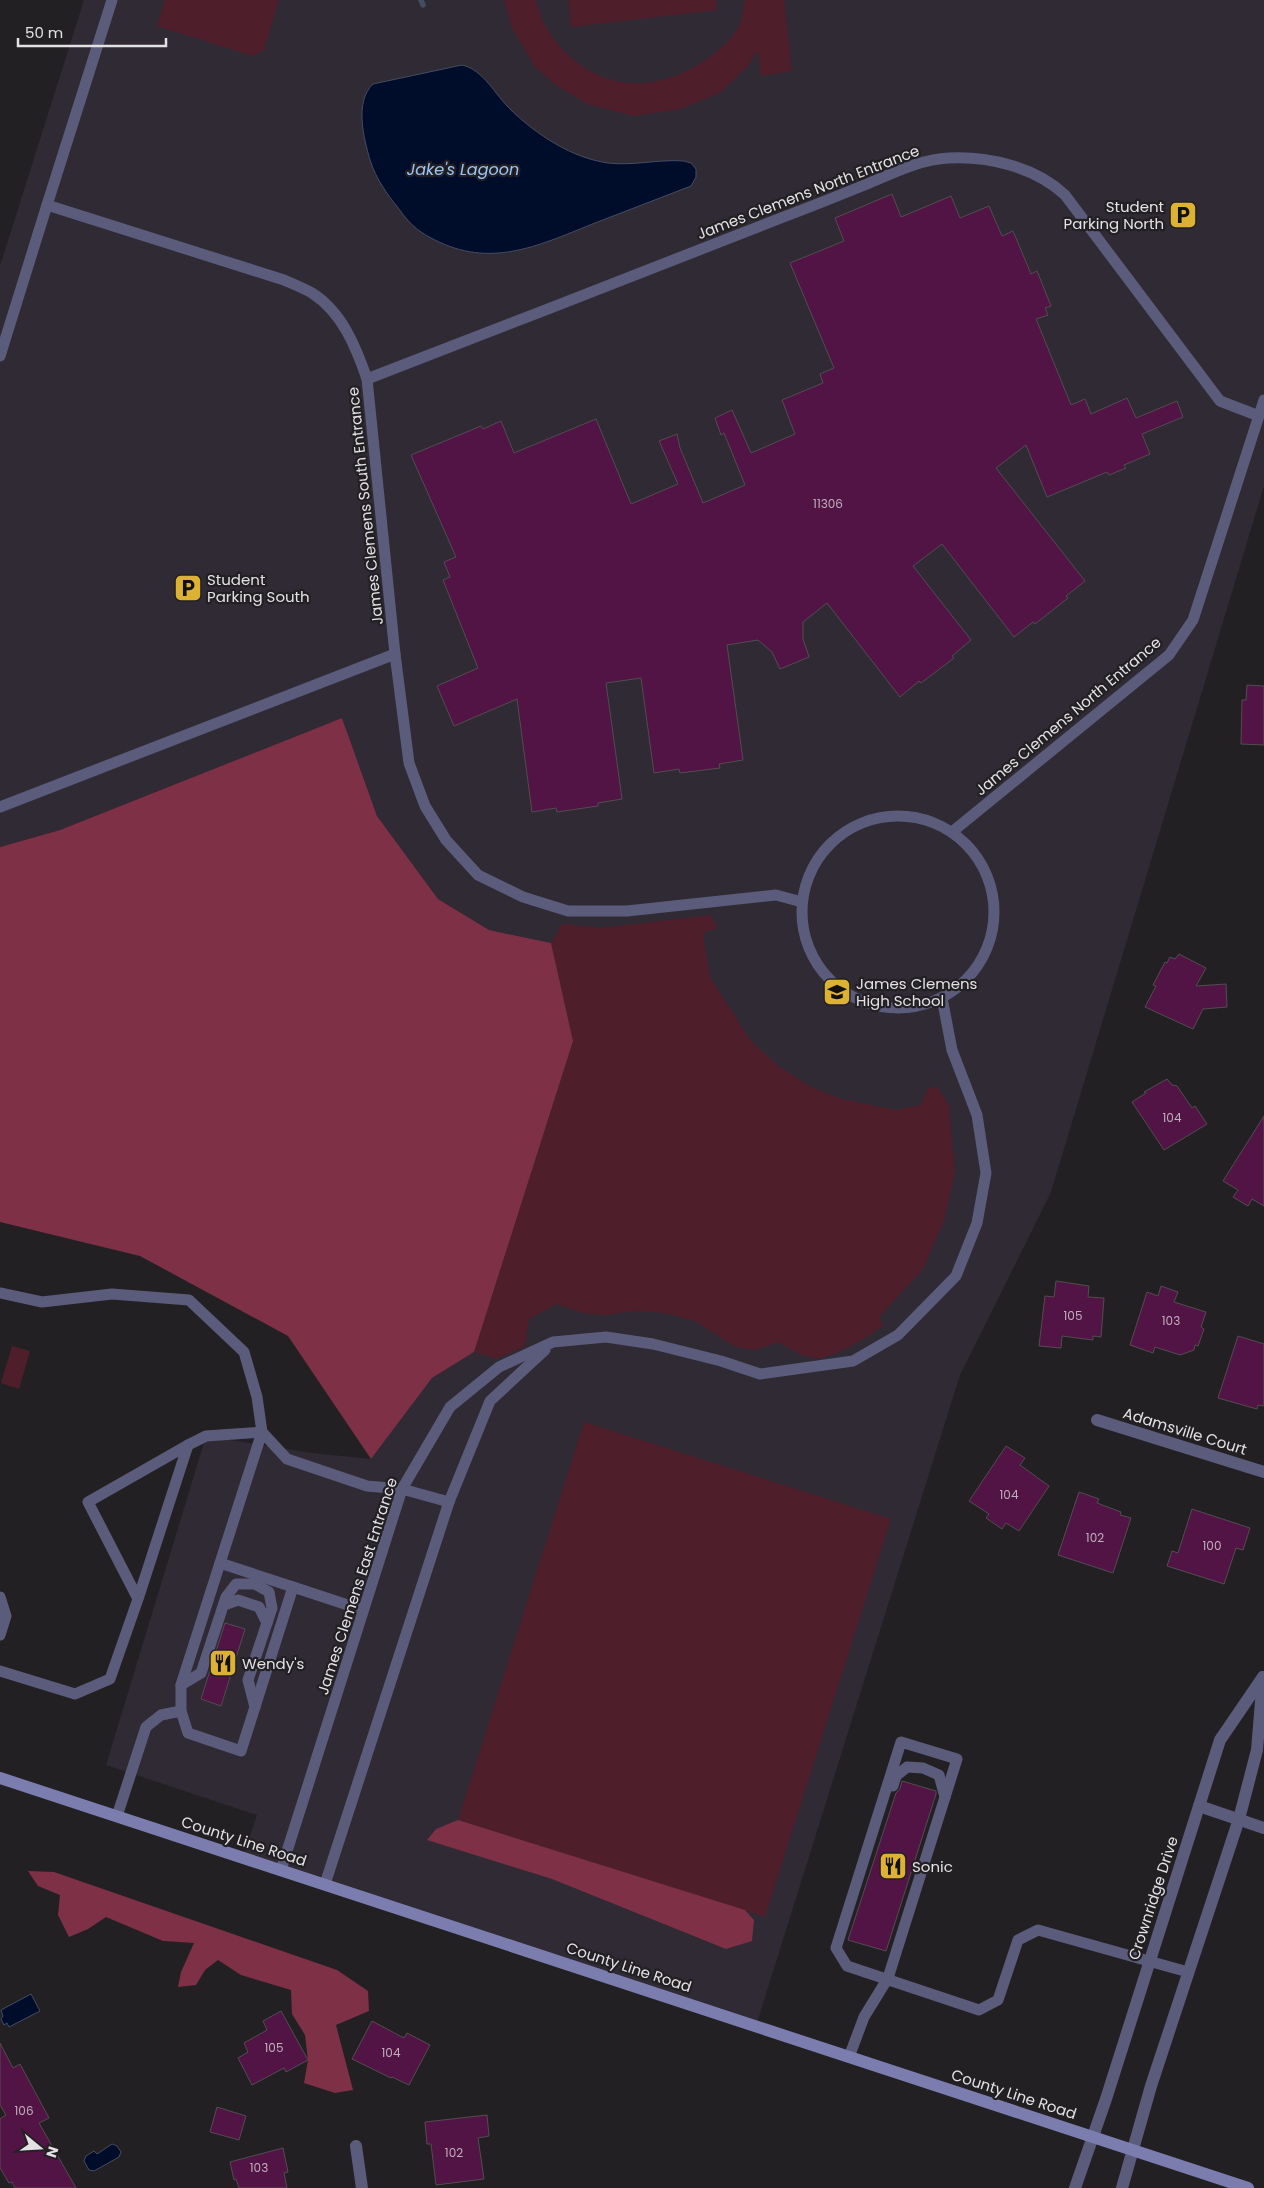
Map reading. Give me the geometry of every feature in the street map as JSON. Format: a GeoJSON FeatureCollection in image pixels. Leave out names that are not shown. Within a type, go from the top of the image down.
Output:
{"type":"FeatureCollection","features":[{"type":"Feature","properties":{"kind":"main road","name":"County Line Road"},"geometry":{"type":"LineString","coordinates":[[0,1778],[1248,2188]]}},
{"type":"Feature","properties":{"kind":"street","name":"Adamsville Court"},"geometry":{"type":"LineString","coordinates":[[1097,1420],[1264,1472]]}},
{"type":"Feature","properties":{"kind":"street","name":"Crownridge Drive"},"geometry":{"type":"LineString","coordinates":[[1075,2188],[1105,2103],[1220,1740],[1263,1675]]}},
{"type":"Feature","properties":{"kind":"street","name":"Crownridge Drive"},"geometry":{"type":"LineString","coordinates":[[1122,2188],[1151,2086],[1238,1819],[1257,1750],[1263,1675]]}},
{"type":"Feature","properties":{"kind":"street"},"geometry":{"type":"LineString","coordinates":[[1199,1806],[1264,1828]]}},
{"type":"Feature","properties":{"kind":"street"},"geometry":{"type":"LineString","coordinates":[[356,2146],[362,2188]]}},
{"type":"Feature","properties":{"kind":"lane"},"geometry":{"type":"LineString","coordinates":[[0,356],[112,0]]}},
{"type":"Feature","properties":{"kind":"lane","name":"James Clemens North Entrance"},"geometry":{"type":"LineString","coordinates":[[367,380],[895,172],[922,163],[948,158],[987,159],[1040,176],[1052,183],[1065,195],[1220,401],[1259,416]]}},
{"type":"Feature","properties":{"kind":"lane","name":"James Clemens South Entrance"},"geometry":{"type":"LineString","coordinates":[[47,206],[284,280],[313,294],[336,315],[356,346],[367,380],[395,654],[409,763],[425,806],[446,840],[478,875],[523,897],[568,911],[627,911],[776,895],[802,902]]}},
{"type":"Feature","properties":{"kind":"lane","name":"James Clemens North Entrance"},"geometry":{"type":"LineString","coordinates":[[952,832],[1170,655],[1193,620],[1264,400]]}},
{"type":"Feature","properties":{"kind":"lane"},"geometry":{"type":"LineString","coordinates":[[0,807],[395,654]]}},
{"type":"Feature","properties":{"kind":"lane"},"geometry":{"type":"LineString","coordinates":[[890,816],[922,818],[952,832],[976,855],[991,885],[994,918],[987,950],[969,978],[942,998],[914,1008],[884,1008],[856,1000],[832,983],[814,959],[803,931],[802,902],[811,870],[831,843],[858,824],[890,816]]}},
{"type":"Feature","properties":{"kind":"lane","name":"James Clemens East Entrance"},"geometry":{"type":"LineString","coordinates":[[281,1870],[402,1489],[450,1407],[499,1368],[553,1342],[606,1336],[653,1344],[721,1361],[760,1374],[853,1361],[898,1335],[956,1276],[977,1223],[986,1173],[977,1115],[952,1050],[942,998]]}},
{"type":"Feature","properties":{"kind":"lane"},"geometry":{"type":"LineString","coordinates":[[0,1293],[42,1302],[112,1294],[189,1300],[244,1352],[257,1397],[262,1432],[181,1685],[181,1711],[188,1733],[242,1751],[293,1587]]}},
{"type":"Feature","properties":{"kind":"lane"},"geometry":{"type":"LineString","coordinates":[[325,1884],[449,1502],[490,1400],[553,1342]]}},
{"type":"Feature","properties":{"kind":"lane"},"geometry":{"type":"LineString","coordinates":[[262,1432],[287,1459],[367,1486],[402,1489],[449,1502]]}},
{"type":"Feature","properties":{"kind":"lane"},"geometry":{"type":"LineString","coordinates":[[138,1599],[88,1502],[206,1436],[262,1432]]}},
{"type":"Feature","properties":{"kind":"lane"},"geometry":{"type":"LineString","coordinates":[[0,1671],[75,1694],[110,1679],[188,1445]]}},
{"type":"Feature","properties":{"kind":"lane"},"geometry":{"type":"LineString","coordinates":[[220,1563],[363,1610]]}},
{"type":"Feature","properties":{"kind":"lane"},"geometry":{"type":"LineString","coordinates":[[181,1685],[201,1673],[226,1597],[236,1584],[255,1584],[269,1592],[272,1608],[248,1680],[255,1707]]}},
{"type":"Feature","properties":{"kind":"lane"},"geometry":{"type":"LineString","coordinates":[[0,1597],[6,1616],[0,1634]]}},
{"type":"Feature","properties":{"kind":"lane"},"geometry":{"type":"LineString","coordinates":[[224,1605],[238,1600],[259,1607],[267,1623]]}},
{"type":"Feature","properties":{"kind":"lane"},"geometry":{"type":"LineString","coordinates":[[117,1816],[146,1726],[161,1715],[181,1711]]}},
{"type":"Feature","properties":{"kind":"lane"},"geometry":{"type":"LineString","coordinates":[[849,2057],[864,2018],[888,1978],[957,1759],[901,1742],[836,1948],[847,1966],[888,1978],[979,2010],[998,2000],[1018,1940],[1038,1930],[1188,1972]]}},
{"type":"Feature","properties":{"kind":"lane"},"geometry":{"type":"LineString","coordinates":[[863,1860],[876,1841],[896,1776],[907,1767],[923,1768],[939,1775],[945,1797]]}},
{"type":"Feature","properties":{"kind":"shaded area","name":"James Clemens High School"},"geometry":{"type":"Polygon","coordinates":[[[84,0],[1264,0],[1264,486],[1051,1192],[960,1375],[756,2026],[243,1857],[257,1815],[106,1765],[206,1436],[312,1453],[371,1459],[432,1378],[474,1352],[551,943],[489,930],[438,899],[377,816],[342,718],[60,830],[0,847],[0,266],[84,0]]]}},
{"type":"Feature","properties":{"kind":"shaded area"},"geometry":{"type":"Polygon","coordinates":[[[165,0],[279,0],[264,50],[253,56],[157,26],[165,0]]]}},
{"type":"Feature","properties":{"kind":"shaded area"},"geometry":{"type":"Polygon","coordinates":[[[504,0],[536,0],[542,18],[550,33],[560,47],[574,60],[604,78],[636,83],[653,82],[669,78],[685,72],[712,55],[727,42],[739,26],[745,0],[784,0],[792,71],[761,76],[758,50],[748,66],[721,92],[681,109],[634,116],[587,104],[556,85],[535,67],[512,28],[504,0]]]}},
{"type":"Feature","properties":{"kind":"shaded area"},"geometry":{"type":"Polygon","coordinates":[[[568,0],[716,0],[717,10],[571,27],[568,0]]]}},
{"type":"Feature","properties":{"kind":"shaded area"},"geometry":{"type":"Polygon","coordinates":[[[342,718],[377,816],[438,899],[489,930],[551,943],[573,1041],[474,1352],[432,1378],[371,1459],[288,1336],[140,1256],[0,1222],[0,847],[60,830],[342,718]]]}},
{"type":"Feature","properties":{"kind":"shaded area"},"geometry":{"type":"Polygon","coordinates":[[[710,915],[718,928],[703,933],[710,977],[750,1040],[778,1066],[813,1088],[842,1099],[896,1110],[921,1105],[928,1088],[937,1087],[949,1105],[955,1173],[944,1221],[923,1269],[879,1317],[883,1326],[849,1347],[821,1358],[804,1356],[779,1342],[755,1350],[735,1347],[695,1321],[665,1313],[636,1311],[605,1315],[584,1313],[556,1304],[529,1319],[525,1346],[497,1359],[474,1352],[573,1041],[551,943],[562,924],[601,928],[710,915]]]}},
{"type":"Feature","properties":{"kind":"shaded area"},"geometry":{"type":"Polygon","coordinates":[[[12,1346],[30,1351],[19,1389],[1,1383],[12,1346]]]}},
{"type":"Feature","properties":{"kind":"shaded area"},"geometry":{"type":"Polygon","coordinates":[[[584,1422],[891,1519],[765,1917],[458,1820],[584,1422]]]}},
{"type":"Feature","properties":{"kind":"shaded area"},"geometry":{"type":"Polygon","coordinates":[[[458,1820],[745,1910],[754,1920],[752,1941],[726,1949],[552,1879],[427,1840],[436,1829],[458,1820]]]}},
{"type":"Feature","properties":{"kind":"shaded area"},"geometry":{"type":"Polygon","coordinates":[[[28,1871],[54,1872],[337,1970],[368,1991],[369,2011],[336,2025],[353,2090],[335,2093],[304,2083],[308,2060],[305,2035],[292,2014],[291,1990],[241,1975],[218,1960],[205,1970],[196,1985],[178,1987],[181,1972],[194,1943],[163,1941],[106,1917],[88,1929],[69,1937],[58,1915],[60,1895],[38,1886],[28,1871]]]}},
{"type":"Feature","properties":{"kind":"water","name":"Jake's Lagoon"},"geometry":{"type":"Polygon","coordinates":[[[462,65],[483,77],[505,104],[532,128],[568,151],[608,163],[684,161],[691,163],[696,169],[696,177],[691,186],[556,238],[518,250],[480,253],[460,250],[439,242],[412,225],[390,198],[379,180],[372,167],[365,142],[362,110],[367,92],[373,84],[462,65]]]}},
{"type":"Feature","properties":{"kind":"water"},"geometry":{"type":"Polygon","coordinates":[[[31,1994],[40,2011],[9,2027],[7,2023],[4,2025],[1,2019],[3,2016],[1,2010],[31,1994]]]}},
{"type":"Feature","properties":{"kind":"water"},"geometry":{"type":"Polygon","coordinates":[[[112,2144],[117,2146],[121,2152],[119,2157],[94,2171],[89,2170],[84,2161],[86,2156],[94,2151],[97,2154],[112,2144]]]}},
{"type":"Feature","properties":{"kind":"building"},"geometry":{"type":"Polygon","coordinates":[[[892,194],[901,217],[951,196],[960,218],[989,206],[1002,236],[1013,231],[1031,274],[1037,271],[1051,306],[1045,308],[1048,315],[1036,319],[1071,405],[1085,399],[1091,414],[1127,398],[1136,418],[1177,401],[1183,417],[1142,434],[1150,454],[1124,465],[1126,468],[1109,475],[1107,472],[1047,497],[1026,445],[996,468],[1085,581],[1066,596],[1068,598],[1035,624],[1033,622],[1014,637],[942,544],[913,566],[971,640],[952,656],[954,658],[921,683],[919,681],[900,697],[827,603],[803,622],[803,639],[809,657],[780,669],[772,652],[758,640],[727,645],[743,760],[719,764],[720,768],[680,773],[679,769],[654,773],[641,678],[606,683],[622,799],[598,803],[598,806],[557,812],[556,808],[532,812],[517,699],[454,726],[437,686],[478,668],[443,580],[450,577],[444,562],[456,557],[411,455],[481,426],[483,429],[501,421],[514,453],[596,419],[631,504],[678,484],[659,441],[677,434],[680,448],[703,503],[745,485],[724,433],[721,435],[715,418],[732,410],[751,453],[795,434],[782,400],[823,383],[820,374],[834,368],[790,263],[844,241],[835,218],[892,194]]]}},
{"type":"Feature","properties":{"kind":"building"},"geometry":{"type":"Polygon","coordinates":[[[1247,685],[1264,686],[1264,745],[1241,744],[1242,700],[1246,700],[1247,685]]]}},
{"type":"Feature","properties":{"kind":"building"},"geometry":{"type":"Polygon","coordinates":[[[1179,954],[1206,968],[1196,986],[1226,984],[1227,1007],[1203,1009],[1193,1029],[1145,1007],[1156,986],[1153,985],[1165,962],[1167,963],[1170,957],[1175,959],[1179,954]]]}},
{"type":"Feature","properties":{"kind":"building"},"geometry":{"type":"Polygon","coordinates":[[[1167,1079],[1172,1085],[1177,1086],[1192,1108],[1195,1106],[1207,1124],[1164,1150],[1132,1102],[1146,1093],[1144,1092],[1167,1079]]]}},
{"type":"Feature","properties":{"kind":"building"},"geometry":{"type":"Polygon","coordinates":[[[1264,1116],[1264,1206],[1252,1199],[1248,1206],[1233,1197],[1238,1190],[1223,1181],[1264,1116]]]}},
{"type":"Feature","properties":{"kind":"building"},"geometry":{"type":"Polygon","coordinates":[[[1056,1281],[1089,1286],[1088,1297],[1104,1298],[1101,1337],[1093,1336],[1093,1340],[1062,1336],[1061,1348],[1039,1346],[1045,1296],[1054,1297],[1056,1281]]]}},
{"type":"Feature","properties":{"kind":"building"},"geometry":{"type":"Polygon","coordinates":[[[1161,1286],[1178,1292],[1174,1302],[1206,1312],[1201,1327],[1204,1329],[1198,1346],[1195,1345],[1194,1350],[1180,1355],[1155,1347],[1153,1353],[1130,1345],[1147,1292],[1158,1296],[1161,1286]]]}},
{"type":"Feature","properties":{"kind":"building"},"geometry":{"type":"Polygon","coordinates":[[[1238,1336],[1264,1344],[1264,1406],[1258,1405],[1257,1409],[1218,1398],[1238,1336]]]}},
{"type":"Feature","properties":{"kind":"building"},"geometry":{"type":"Polygon","coordinates":[[[1006,1446],[1025,1458],[1020,1465],[1049,1486],[1019,1531],[1006,1523],[1002,1529],[986,1518],[989,1514],[969,1501],[1006,1446]]]}},
{"type":"Feature","properties":{"kind":"building"},"geometry":{"type":"Polygon","coordinates":[[[1079,1492],[1099,1499],[1097,1503],[1121,1512],[1120,1515],[1131,1518],[1113,1573],[1058,1555],[1079,1492]]]}},
{"type":"Feature","properties":{"kind":"building"},"geometry":{"type":"Polygon","coordinates":[[[1192,1509],[1250,1528],[1243,1550],[1236,1548],[1224,1584],[1167,1566],[1172,1551],[1178,1553],[1192,1509]]]}},
{"type":"Feature","properties":{"kind":"building","name":"Wendy's"},"geometry":{"type":"Polygon","coordinates":[[[225,1623],[245,1629],[221,1706],[201,1699],[225,1623]]]}},
{"type":"Feature","properties":{"kind":"building","name":"Sonic"},"geometry":{"type":"Polygon","coordinates":[[[902,1781],[936,1791],[936,1794],[886,1951],[848,1940],[896,1793],[900,1789],[902,1781]]]}},
{"type":"Feature","properties":{"kind":"building"},"geometry":{"type":"Polygon","coordinates":[[[281,2011],[308,2060],[286,2072],[284,2068],[252,2085],[238,2058],[248,2052],[244,2043],[267,2030],[263,2021],[281,2011]]]}},
{"type":"Feature","properties":{"kind":"building"},"geometry":{"type":"Polygon","coordinates":[[[372,2021],[404,2038],[407,2033],[430,2045],[409,2085],[352,2059],[372,2021]]]}},
{"type":"Feature","properties":{"kind":"building"},"geometry":{"type":"Polygon","coordinates":[[[0,2043],[13,2068],[20,2064],[49,2118],[39,2123],[76,2188],[15,2188],[12,2182],[9,2183],[0,2168],[0,2119],[6,2115],[0,2105],[0,2043]]]}},
{"type":"Feature","properties":{"kind":"building"},"geometry":{"type":"Polygon","coordinates":[[[217,2107],[246,2116],[239,2140],[210,2132],[217,2107]]]}},
{"type":"Feature","properties":{"kind":"building"},"geometry":{"type":"Polygon","coordinates":[[[487,2115],[489,2136],[478,2138],[484,2179],[436,2185],[431,2144],[427,2144],[425,2122],[487,2115]]]}},
{"type":"Feature","properties":{"kind":"building"},"geometry":{"type":"Polygon","coordinates":[[[283,2148],[288,2172],[284,2173],[287,2188],[239,2188],[236,2179],[234,2180],[230,2162],[283,2148]]]}},
{"type":"Feature","properties":{"kind":"waterway"},"geometry":{"type":"LineString","coordinates":[[421,0],[423,5]]}},
{"type":"Feature","properties":{"kind":"place","name":"Student Parking North"},"geometry":{"type":"Point","coordinates":[1183,215]}},
{"type":"Feature","properties":{"kind":"place","name":"Student Parking South"},"geometry":{"type":"Point","coordinates":[188,588]}},
{"type":"Feature","properties":{"kind":"place","name":"James Clemens High School"},"geometry":{"type":"Point","coordinates":[837,992]}},
{"type":"Feature","properties":{"kind":"place","name":"Wendy's"},"geometry":{"type":"Point","coordinates":[223,1663]}},
{"type":"Feature","properties":{"kind":"place","name":"Sonic"},"geometry":{"type":"Point","coordinates":[893,1866]}}]}
